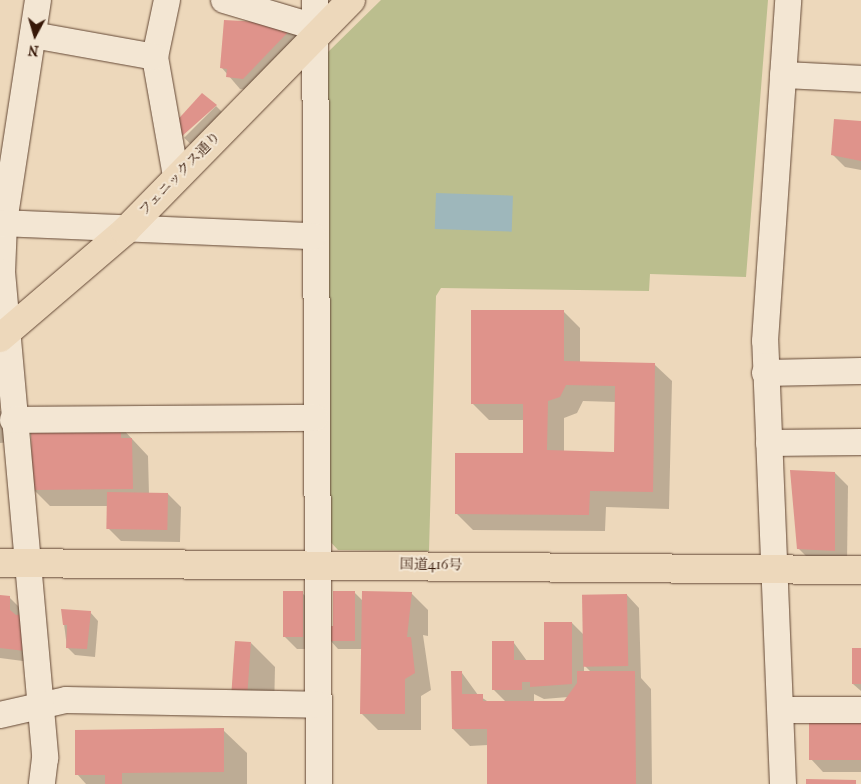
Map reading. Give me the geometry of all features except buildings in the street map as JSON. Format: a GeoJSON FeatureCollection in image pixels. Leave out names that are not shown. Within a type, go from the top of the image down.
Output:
{"type":"FeatureCollection","features":[{"type":"Feature","properties":{"kind":"main road","name":"フェニックス通り"},"geometry":{"type":"LineString","coordinates":[[3,336],[125,231],[315,32],[352,0]]}},
{"type":"Feature","properties":{"kind":"main road","name":"国道416号"},"geometry":{"type":"LineString","coordinates":[[13,563],[316,563],[861,570]]}},
{"type":"Feature","properties":{"kind":"street"},"geometry":{"type":"LineString","coordinates":[[38,0],[33,35],[9,129],[2,223],[3,336],[13,420],[13,563],[40,705],[42,784]]}},
{"type":"Feature","properties":{"kind":"street"},"geometry":{"type":"LineString","coordinates":[[167,0],[155,57],[176,176]]}},
{"type":"Feature","properties":{"kind":"street"},"geometry":{"type":"LineString","coordinates":[[224,0],[315,32]]}},
{"type":"Feature","properties":{"kind":"street"},"geometry":{"type":"LineString","coordinates":[[315,0],[313,236],[319,784]]}},
{"type":"Feature","properties":{"kind":"street"},"geometry":{"type":"LineString","coordinates":[[783,784],[784,710],[765,373],[788,0]]}},
{"type":"Feature","properties":{"kind":"street"},"geometry":{"type":"LineString","coordinates":[[33,35],[155,57]]}},
{"type":"Feature","properties":{"kind":"street"},"geometry":{"type":"LineString","coordinates":[[783,74],[861,79]]}},
{"type":"Feature","properties":{"kind":"street"},"geometry":{"type":"LineString","coordinates":[[2,223],[125,231],[313,236]]}},
{"type":"Feature","properties":{"kind":"street"},"geometry":{"type":"LineString","coordinates":[[765,373],[861,371]]}},
{"type":"Feature","properties":{"kind":"street"},"geometry":{"type":"LineString","coordinates":[[13,420],[315,418]]}},
{"type":"Feature","properties":{"kind":"street"},"geometry":{"type":"LineString","coordinates":[[769,443],[861,442]]}},
{"type":"Feature","properties":{"kind":"street"},"geometry":{"type":"LineString","coordinates":[[0,715],[66,700],[318,705]]}},
{"type":"Feature","properties":{"kind":"street"},"geometry":{"type":"LineString","coordinates":[[784,710],[861,710]]}},
{"type":"Feature","properties":{"kind":"green space"},"geometry":{"type":"Polygon","coordinates":[[[381,0],[768,0],[746,277],[650,274],[649,291],[441,288],[436,296],[429,551],[338,550],[327,538],[326,54],[381,0]]]}},
{"type":"Feature","properties":{"kind":"water"},"geometry":{"type":"Polygon","coordinates":[[[436,193],[513,196],[512,232],[435,229],[436,193]]]}}]}
